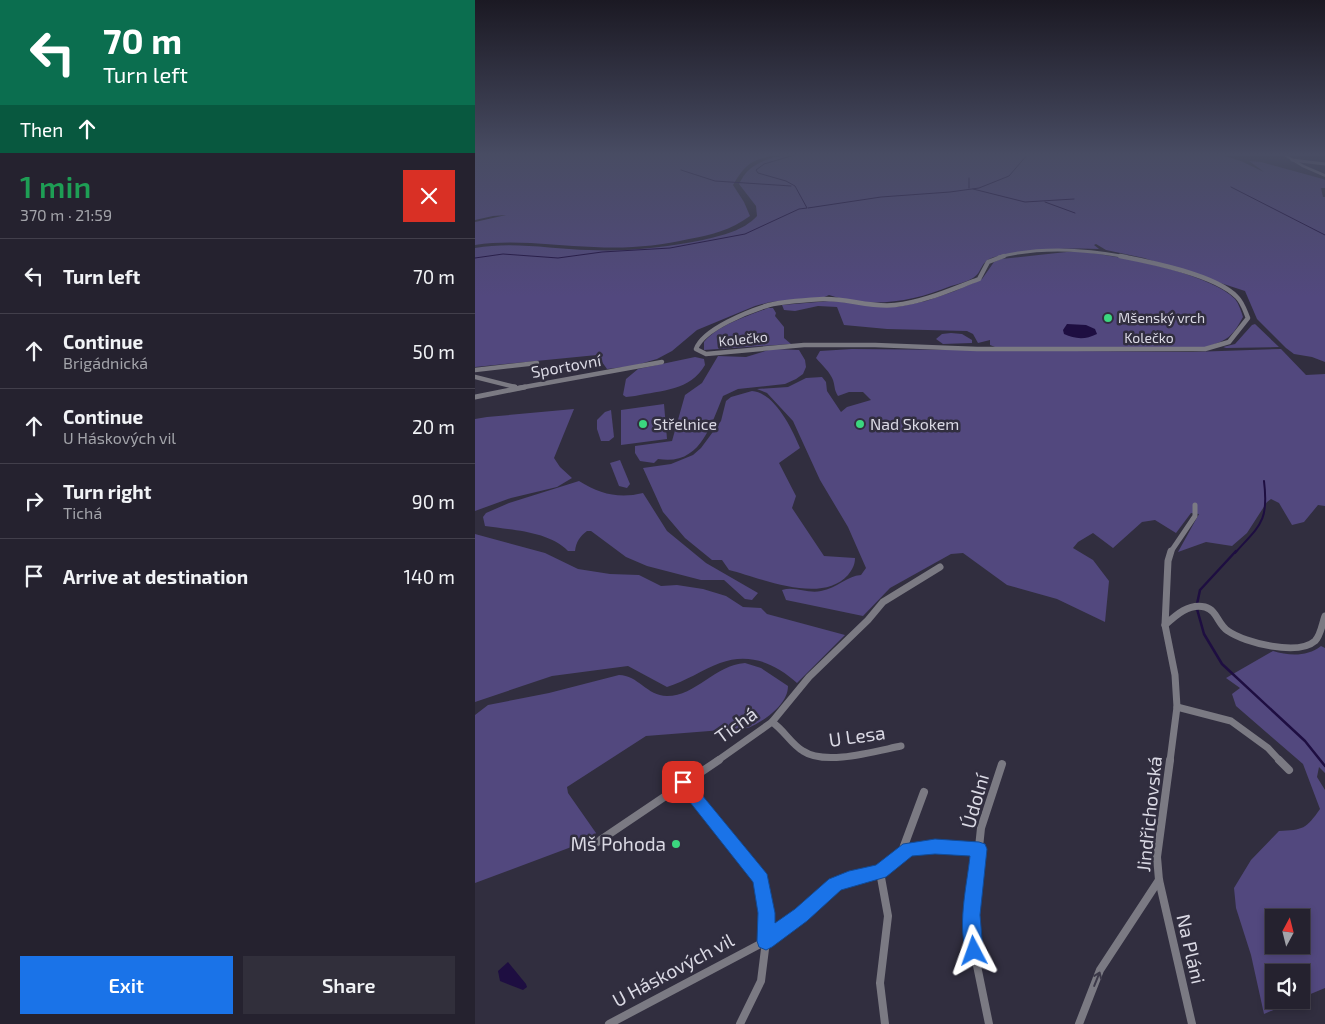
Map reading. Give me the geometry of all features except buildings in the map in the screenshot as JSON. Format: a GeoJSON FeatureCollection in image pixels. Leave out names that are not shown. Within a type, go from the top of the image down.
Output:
{"type":"FeatureCollection","features":[{"type":"Feature","properties":{"kind":"street","name":"Kolečko"},"geometry":{"type":"LineString","coordinates":[[1074,249],[1114,254],[1194,275],[1225,288],[1242,303],[1248,318],[1229,342],[1205,349],[977,349],[811,345],[705,354],[696,349],[699,341],[715,328],[770,306],[824,299],[885,306],[897,305],[933,296],[979,279],[984,266],[994,259],[1037,252],[1074,249]]}},
{"type":"Feature","properties":{"kind":"street","name":"Sportovní"},"geometry":{"type":"LineString","coordinates":[[475,397],[662,362]]}},
{"type":"Feature","properties":{"kind":"street"},"geometry":{"type":"LineString","coordinates":[[475,370],[537,363]]}},
{"type":"Feature","properties":{"kind":"street"},"geometry":{"type":"LineString","coordinates":[[475,377],[519,388]]}},
{"type":"Feature","properties":{"kind":"street","name":"Jindřichovská"},"geometry":{"type":"LineString","coordinates":[[1079,1024],[1099,972],[1159,880],[1157,857],[1177,707],[1175,675],[1165,625],[1168,561],[1171,550],[1195,516],[1195,504]]}},
{"type":"Feature","properties":{"kind":"street","name":"Tichá"},"geometry":{"type":"LineString","coordinates":[[593,845],[683,782],[756,735],[771,722],[809,677],[868,620],[883,602],[940,567]]}},
{"type":"Feature","properties":{"kind":"street"},"geometry":{"type":"LineString","coordinates":[[1165,625],[1185,608],[1193,606],[1205,607],[1214,612],[1224,628],[1235,636],[1267,645],[1303,647],[1315,641],[1325,616]]}},
{"type":"Feature","properties":{"kind":"street"},"geometry":{"type":"LineString","coordinates":[[1177,707],[1231,721],[1269,748],[1289,770]]}},
{"type":"Feature","properties":{"kind":"street","name":"U Lesa"},"geometry":{"type":"LineString","coordinates":[[771,722],[781,728],[799,750],[813,757],[830,757],[901,746]]}},
{"type":"Feature","properties":{"kind":"street","name":"Údolní"},"geometry":{"type":"LineString","coordinates":[[989,1024],[974,951],[972,915],[981,828],[1002,764]]}},
{"type":"Feature","properties":{"kind":"street"},"geometry":{"type":"LineString","coordinates":[[683,782],[761,879],[766,913],[766,941],[761,982],[740,1024]]}},
{"type":"Feature","properties":{"kind":"street"},"geometry":{"type":"LineString","coordinates":[[901,854],[923,792]]}},
{"type":"Feature","properties":{"kind":"street"},"geometry":{"type":"LineString","coordinates":[[885,1024],[880,983],[888,916],[880,872],[909,849],[979,849]]}},
{"type":"Feature","properties":{"kind":"street","name":"U Háskových vil"},"geometry":{"type":"LineString","coordinates":[[609,1024],[766,941],[801,915],[835,885],[849,878],[880,872]]}},
{"type":"Feature","properties":{"kind":"street","name":"Na Pláni"},"geometry":{"type":"LineString","coordinates":[[1159,880],[1191,1024]]}},
{"type":"Feature","properties":{"kind":"shaded area"},"geometry":{"type":"Polygon","coordinates":[[[475,202],[744,202],[750,216],[736,225],[721,231],[697,237],[654,245],[618,248],[520,243],[475,245],[475,222],[506,215],[475,220],[475,202]]]}},
{"type":"Feature","properties":{"kind":"shaded area"},"geometry":{"type":"Polygon","coordinates":[[[753,202],[1325,202],[1325,362],[1312,357],[1294,354],[1286,348],[1257,319],[1245,291],[1144,258],[1106,250],[1096,244],[1094,245],[1099,249],[1046,250],[994,257],[983,264],[976,276],[970,279],[936,292],[906,300],[875,303],[860,302],[829,295],[822,298],[770,302],[755,306],[697,330],[672,351],[657,359],[633,366],[607,369],[597,355],[475,367],[475,248],[518,245],[589,250],[632,250],[689,243],[739,229],[757,216],[756,206],[753,202]]]}},
{"type":"Feature","properties":{"kind":"shaded area"},"geometry":{"type":"Polygon","coordinates":[[[1076,251],[1113,256],[1160,266],[1204,281],[1222,289],[1235,299],[1243,317],[1229,337],[1207,347],[995,347],[990,345],[990,340],[978,343],[973,334],[967,331],[887,329],[844,325],[837,307],[818,306],[795,311],[784,310],[782,305],[830,301],[897,307],[926,301],[982,279],[994,262],[1001,259],[1076,251]]]}},
{"type":"Feature","properties":{"kind":"shaded area"},"geometry":{"type":"Polygon","coordinates":[[[768,308],[773,308],[776,313],[775,316],[784,327],[784,338],[791,344],[704,350],[704,342],[718,330],[768,308]]]}},
{"type":"Feature","properties":{"kind":"shaded area"},"geometry":{"type":"Polygon","coordinates":[[[1067,324],[1086,325],[1095,329],[1097,334],[1084,338],[1068,336],[1064,334],[1063,330],[1067,324]]]}},
{"type":"Feature","properties":{"kind":"shaded area"},"geometry":{"type":"Polygon","coordinates":[[[1255,324],[1279,347],[1223,347],[1235,344],[1255,324]]]}},
{"type":"Feature","properties":{"kind":"shaded area"},"geometry":{"type":"Polygon","coordinates":[[[942,334],[962,334],[972,340],[972,343],[943,344],[936,339],[942,334]]]}},
{"type":"Feature","properties":{"kind":"shaded area"},"geometry":{"type":"Polygon","coordinates":[[[772,349],[799,350],[805,360],[806,367],[803,374],[785,384],[738,389],[723,396],[708,431],[694,450],[672,460],[658,459],[654,463],[640,461],[635,453],[635,446],[672,441],[685,395],[702,383],[718,356],[746,357],[772,349]]]}},
{"type":"Feature","properties":{"kind":"shaded area"},"geometry":{"type":"Polygon","coordinates":[[[852,349],[1192,352],[1281,349],[1306,375],[1325,374],[1325,506],[1318,505],[1304,522],[1292,525],[1279,503],[1271,499],[1267,502],[1247,533],[1232,546],[1206,542],[1178,552],[1199,514],[1191,513],[1176,533],[1155,520],[1142,522],[1113,548],[1093,533],[1078,542],[1073,548],[1093,560],[1109,581],[1105,622],[1057,599],[1007,585],[963,553],[951,554],[890,588],[863,616],[786,600],[782,590],[821,591],[861,575],[866,568],[848,527],[820,480],[793,421],[767,393],[757,389],[788,387],[806,378],[822,377],[826,382],[827,391],[841,412],[847,407],[871,400],[863,392],[849,392],[838,396],[832,377],[816,358],[820,351],[852,349]]]}},
{"type":"Feature","properties":{"kind":"shaded area"},"geometry":{"type":"Polygon","coordinates":[[[695,357],[704,359],[705,365],[699,374],[683,385],[635,396],[626,397],[623,395],[626,379],[638,369],[695,357]]]}},
{"type":"Feature","properties":{"kind":"shaded area"},"geometry":{"type":"Polygon","coordinates":[[[752,391],[768,398],[782,413],[800,448],[779,463],[796,496],[792,508],[824,556],[855,558],[854,565],[848,575],[836,584],[823,588],[790,587],[729,570],[722,560],[712,560],[685,538],[663,512],[643,468],[671,464],[693,455],[701,448],[721,421],[726,401],[731,397],[752,391]]]}},
{"type":"Feature","properties":{"kind":"shaded area","name":"Střelnice"},"geometry":{"type":"Polygon","coordinates":[[[664,404],[667,439],[621,445],[621,410],[664,404]]]}},
{"type":"Feature","properties":{"kind":"shaded area"},"geometry":{"type":"Polygon","coordinates":[[[574,409],[554,458],[560,467],[572,478],[557,487],[511,498],[475,511],[475,419],[574,409]]]}},
{"type":"Feature","properties":{"kind":"shaded area"},"geometry":{"type":"Polygon","coordinates":[[[611,410],[614,437],[609,441],[601,441],[597,429],[597,420],[605,412],[611,410]]]}},
{"type":"Feature","properties":{"kind":"shaded area"},"geometry":{"type":"Polygon","coordinates":[[[620,460],[630,484],[627,488],[619,486],[610,463],[620,460]]]}},
{"type":"Feature","properties":{"kind":"shaded area"},"geometry":{"type":"Polygon","coordinates":[[[579,481],[594,489],[610,494],[634,495],[643,493],[667,531],[706,563],[758,593],[752,600],[745,599],[724,580],[701,580],[647,566],[626,557],[591,531],[587,531],[580,537],[575,551],[568,551],[560,544],[540,535],[485,526],[483,517],[486,513],[509,503],[579,481]]]}},
{"type":"Feature","properties":{"kind":"shaded area"},"geometry":{"type":"Polygon","coordinates":[[[475,534],[545,553],[578,569],[610,574],[639,575],[661,586],[677,585],[703,589],[726,596],[743,607],[761,608],[767,614],[845,635],[797,683],[771,665],[751,659],[741,659],[720,663],[667,687],[628,666],[552,676],[475,702],[475,534]]]}},
{"type":"Feature","properties":{"kind":"shaded area"},"geometry":{"type":"Polygon","coordinates":[[[1321,646],[1325,648],[1325,773],[1319,767],[1317,777],[1325,790],[1325,988],[1310,994],[1310,964],[1265,964],[1265,1009],[1276,1009],[1264,1014],[1251,955],[1236,908],[1234,888],[1251,860],[1279,831],[1303,827],[1311,821],[1320,809],[1303,764],[1236,706],[1232,694],[1240,688],[1226,678],[1273,651],[1285,654],[1304,654],[1321,646]]]}},
{"type":"Feature","properties":{"kind":"shaded area"},"geometry":{"type":"Polygon","coordinates":[[[745,663],[761,668],[788,686],[784,700],[768,717],[748,728],[646,736],[567,787],[568,793],[596,833],[590,840],[475,883],[475,715],[488,705],[549,693],[619,675],[632,678],[654,693],[667,696],[677,695],[697,686],[724,669],[745,663]]]}},
{"type":"Feature","properties":{"kind":"shaded area"},"geometry":{"type":"Polygon","coordinates":[[[508,962],[526,984],[527,987],[523,990],[500,981],[498,971],[508,962]]]}},
{"type":"Feature","properties":{"kind":"waterway"},"geometry":{"type":"LineString","coordinates":[[475,258],[503,254],[558,258],[602,252],[670,248],[745,234],[799,209],[807,208],[804,202]]}},
{"type":"Feature","properties":{"kind":"waterway"},"geometry":{"type":"LineString","coordinates":[[808,208],[849,202]]}},
{"type":"Feature","properties":{"kind":"waterway"},"geometry":{"type":"LineString","coordinates":[[1024,202],[1028,202]]}},
{"type":"Feature","properties":{"kind":"waterway"},"geometry":{"type":"LineString","coordinates":[[1045,202],[1075,213]]}},
{"type":"Feature","properties":{"kind":"waterway"},"geometry":{"type":"LineString","coordinates":[[1260,202],[1325,235]]}},
{"type":"Feature","properties":{"kind":"waterway"},"geometry":{"type":"LineString","coordinates":[[1235,553],[1261,522],[1265,506],[1264,481]]}},
{"type":"Feature","properties":{"kind":"waterway"},"geometry":{"type":"LineString","coordinates":[[1197,604],[1200,590],[1236,551]]}},
{"type":"Feature","properties":{"kind":"waterway"},"geometry":{"type":"LineString","coordinates":[[1197,609],[1204,634],[1222,664],[1305,741],[1325,766]]}},
{"type":"Feature","properties":{"kind":"place","name":"Mšenský vrch"},"geometry":{"type":"Point","coordinates":[1108,318]}},
{"type":"Feature","properties":{"kind":"place","name":"Střelnice"},"geometry":{"type":"Point","coordinates":[643,424]}},
{"type":"Feature","properties":{"kind":"place","name":"Nad Skokem"},"geometry":{"type":"Point","coordinates":[860,424]}},
{"type":"Feature","properties":{"kind":"place","name":"Mš Pohoda"},"geometry":{"type":"Point","coordinates":[676,844]}},
{"type":"Feature","properties":{"kind":"route"},"geometry":{"type":"LineString","coordinates":[[683,782],[761,879],[766,913],[766,941],[801,915],[835,885],[849,878],[880,872],[909,849],[935,846],[979,849],[972,915],[974,951]]}}]}
